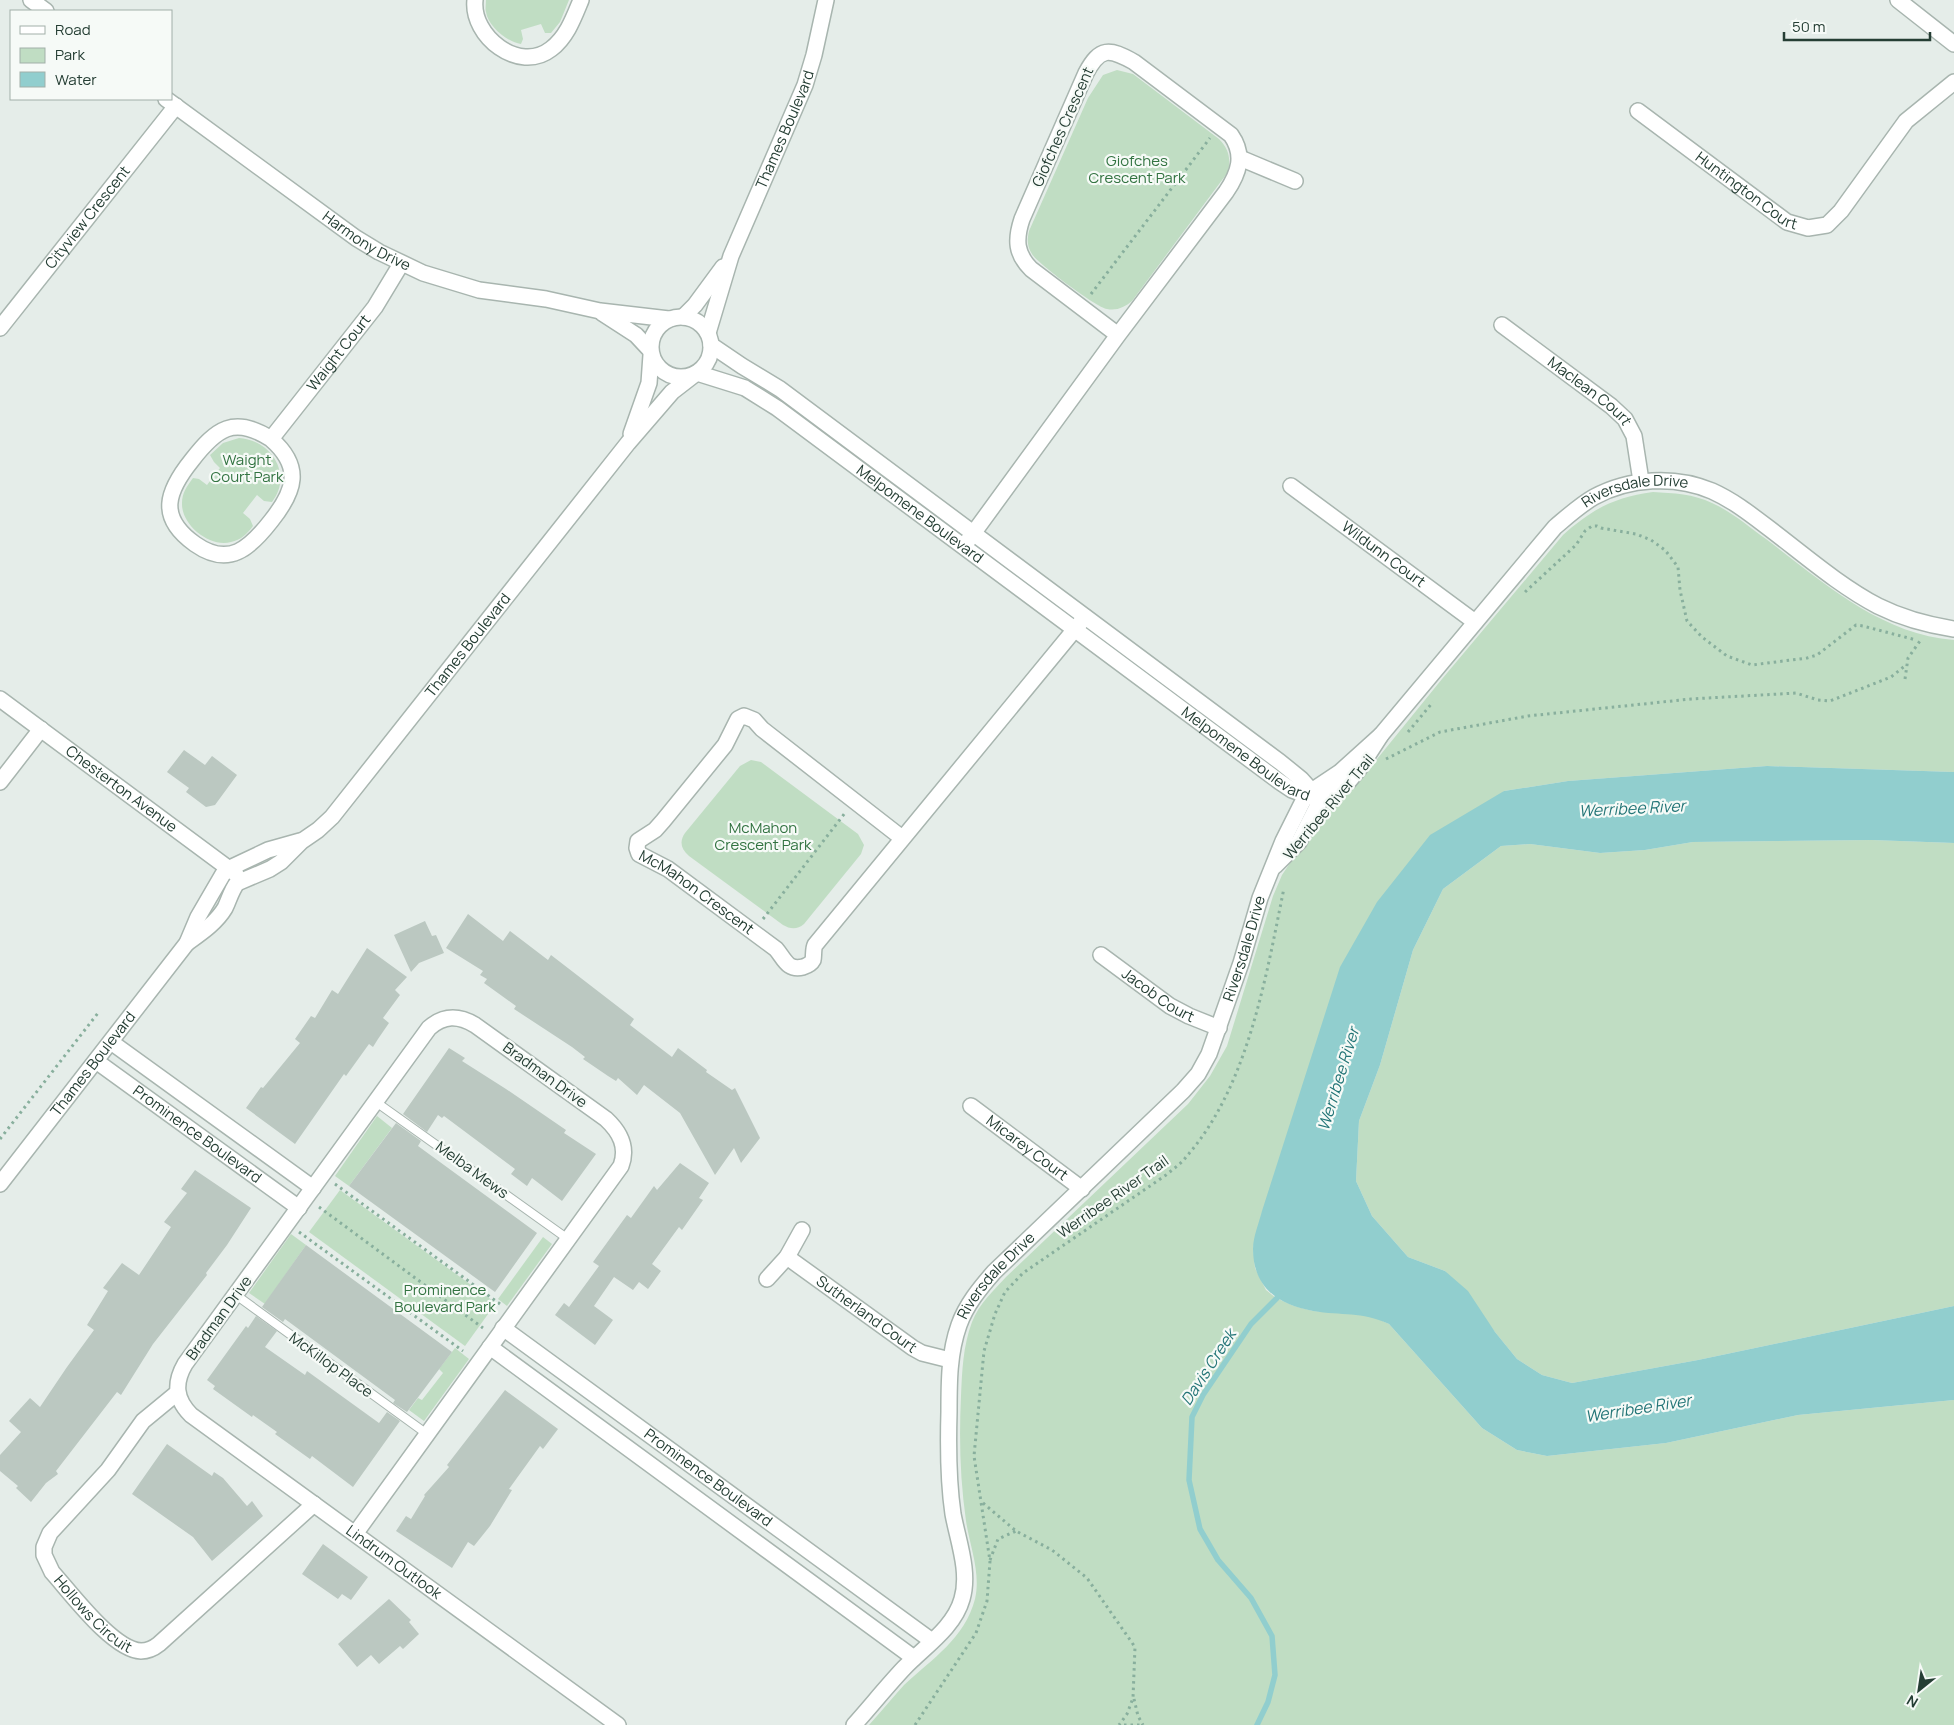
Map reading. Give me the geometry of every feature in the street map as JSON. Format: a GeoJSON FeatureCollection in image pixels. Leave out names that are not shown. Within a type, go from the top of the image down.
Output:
{"type":"FeatureCollection","features":[{"type":"Feature","properties":{"kind":"street"},"geometry":{"type":"LineString","coordinates":[[31,0],[45,10]]}},
{"type":"Feature","properties":{"kind":"street"},"geometry":{"type":"LineString","coordinates":[[475,0],[475,16],[480,27],[487,36],[508,52],[518,56],[542,54],[558,43],[574,17],[581,0]]}},
{"type":"Feature","properties":{"kind":"street","name":"Thames Boulevard"},"geometry":{"type":"LineString","coordinates":[[709,339],[730,256],[805,85],[814,56],[826,0]]}},
{"type":"Feature","properties":{"kind":"street"},"geometry":{"type":"LineString","coordinates":[[1898,0],[1954,44]]}},
{"type":"Feature","properties":{"kind":"street","name":"Giofches Crescent"},"geometry":{"type":"LineString","coordinates":[[1118,335],[1027,265],[1019,253],[1017,243],[1022,219],[1092,62],[1100,53],[1107,52],[1124,56],[1231,135],[1236,141],[1240,158]]}},
{"type":"Feature","properties":{"kind":"street","name":"Huntington Court"},"geometry":{"type":"LineString","coordinates":[[1638,111],[1787,222],[1808,228],[1828,225],[1841,211],[1906,121],[1954,82]]}},
{"type":"Feature","properties":{"kind":"street","name":"Harmony Drive"},"geometry":{"type":"LineString","coordinates":[[171,102],[356,238],[401,264],[431,276],[479,290],[546,299],[600,311],[676,318]]}},
{"type":"Feature","properties":{"kind":"street","name":"Cityview Crescent"},"geometry":{"type":"LineString","coordinates":[[0,328],[171,102]]}},
{"type":"Feature","properties":{"kind":"street"},"geometry":{"type":"LineString","coordinates":[[964,546],[1118,335],[1231,185],[1239,168],[1240,158],[1295,181]]}},
{"type":"Feature","properties":{"kind":"street","name":"Thames Boulevard"},"geometry":{"type":"LineString","coordinates":[[676,318],[708,288],[730,256]]}},
{"type":"Feature","properties":{"kind":"street","name":"Waight Court"},"geometry":{"type":"LineString","coordinates":[[271,439],[376,306],[401,264]]}},
{"type":"Feature","properties":{"kind":"street","name":"Harmony Drive"},"geometry":{"type":"LineString","coordinates":[[600,311],[636,335],[650,353]]}},
{"type":"Feature","properties":{"kind":"street"},"geometry":{"type":"LineString","coordinates":[[676,318],[697,322],[709,339],[708,361],[696,374],[676,378],[660,370],[650,353],[654,332],[661,324],[676,318]]}},
{"type":"Feature","properties":{"kind":"street","name":"Maclean Court"},"geometry":{"type":"LineString","coordinates":[[1502,326],[1612,406],[1625,419],[1634,436],[1641,481]]}},
{"type":"Feature","properties":{"kind":"street","name":"Melpomene Boulevard"},"geometry":{"type":"LineString","coordinates":[[709,339],[742,366],[780,389],[1280,762],[1313,795]]}},
{"type":"Feature","properties":{"kind":"street","name":"Thames Boulevard"},"geometry":{"type":"LineString","coordinates":[[628,443],[649,383],[650,353]]}},
{"type":"Feature","properties":{"kind":"street","name":"Thames Boulevard"},"geometry":{"type":"LineString","coordinates":[[187,943],[217,919],[225,907],[233,888],[243,880],[270,869],[281,862],[342,806],[628,443],[672,392],[696,374]]}},
{"type":"Feature","properties":{"kind":"street","name":"Melpomene Boulevard"},"geometry":{"type":"LineString","coordinates":[[696,374],[745,388],[777,408],[1280,782],[1292,790],[1313,795]]}},
{"type":"Feature","properties":{"kind":"street"},"geometry":{"type":"LineString","coordinates":[[238,426],[250,428],[271,439],[287,456],[291,465],[292,478],[288,498],[279,512],[247,548],[237,553],[228,555],[217,554],[196,545],[178,528],[172,516],[170,506],[171,494],[182,473],[211,438],[226,428],[238,426]]}},
{"type":"Feature","properties":{"kind":"street","name":"Riversdale Drive"},"geometry":{"type":"LineString","coordinates":[[854,1725],[888,1684],[932,1641],[958,1611],[965,1583],[950,1485],[948,1453],[950,1360],[959,1324],[966,1309],[982,1285],[1192,1082],[1209,1054],[1219,1028],[1260,898],[1274,867],[1299,842],[1313,795],[1349,781],[1381,735],[1555,527],[1577,508],[1610,490],[1641,481],[1677,482],[1697,485],[1740,506],[1842,582],[1879,606],[1921,623],[1954,629]]}},
{"type":"Feature","properties":{"kind":"street","name":"Wildunn Court"},"geometry":{"type":"LineString","coordinates":[[1291,486],[1475,622]]}},
{"type":"Feature","properties":{"kind":"street","name":"McMahon Crescent"},"geometry":{"type":"LineString","coordinates":[[902,838],[762,729],[754,720],[744,716],[738,719],[725,745],[663,821],[655,830],[638,841],[637,848],[639,854],[668,869],[776,948],[783,961],[791,967],[801,968],[810,964],[813,960],[814,945],[1084,617]]}},
{"type":"Feature","properties":{"kind":"street","name":"Chesterton Avenue"},"geometry":{"type":"LineString","coordinates":[[0,698],[230,868],[243,880]]}},
{"type":"Feature","properties":{"kind":"street"},"geometry":{"type":"LineString","coordinates":[[0,782],[41,729]]}},
{"type":"Feature","properties":{"kind":"street","name":"Thames Boulevard"},"geometry":{"type":"LineString","coordinates":[[0,1184],[187,943],[198,917],[218,882],[230,868],[268,850],[302,841]]}},
{"type":"Feature","properties":{"kind":"street","name":"Jacob Court"},"geometry":{"type":"LineString","coordinates":[[1101,955],[1170,1006],[1219,1028]]}},
{"type":"Feature","properties":{"kind":"street","name":"Bradman Drive"},"geometry":{"type":"LineString","coordinates":[[177,1393],[178,1379],[185,1364],[429,1028],[436,1022],[448,1017],[468,1020],[606,1119],[618,1131],[622,1140],[624,1158],[621,1166],[355,1534]]}},
{"type":"Feature","properties":{"kind":"street","name":"Prominence Boulevard"},"geometry":{"type":"LineString","coordinates":[[111,1042],[306,1198]]}},
{"type":"Feature","properties":{"kind":"street","name":"Prominence Boulevard"},"geometry":{"type":"LineString","coordinates":[[96,1061],[306,1198]]}},
{"type":"Feature","properties":{"kind":"street","name":"Micarey Court"},"geometry":{"type":"LineString","coordinates":[[971,1106],[1082,1189]]}},
{"type":"Feature","properties":{"kind":"street"},"geometry":{"type":"LineString","coordinates":[[767,1279],[787,1256],[802,1230]]}},
{"type":"Feature","properties":{"kind":"street","name":"Sutherland Court"},"geometry":{"type":"LineString","coordinates":[[787,1256],[913,1348],[950,1360]]}},
{"type":"Feature","properties":{"kind":"street","name":"Prominence Boulevard"},"geometry":{"type":"LineString","coordinates":[[496,1338],[624,1415],[932,1641]]}},
{"type":"Feature","properties":{"kind":"street","name":"Prominence Boulevard"},"geometry":{"type":"LineString","coordinates":[[496,1338],[610,1435],[914,1658]]}},
{"type":"Feature","properties":{"kind":"street","name":"Lindrum Outlook"},"geometry":{"type":"LineString","coordinates":[[177,1393],[184,1408],[191,1415],[618,1725]]}},
{"type":"Feature","properties":{"kind":"street","name":"Hollows Circuit"},"geometry":{"type":"LineString","coordinates":[[177,1393],[143,1421],[108,1470],[50,1533],[44,1547],[46,1562],[52,1572],[113,1638],[129,1648],[142,1651],[160,1644],[314,1504]]}},
{"type":"Feature","properties":{"kind":"street"},"geometry":{"type":"LineString","coordinates":[[610,1435],[624,1415]]}},
{"type":"Feature","properties":{"kind":"street"},"geometry":{"type":"LineString","coordinates":[[779,1559],[793,1540]]}},
{"type":"Feature","properties":{"kind":"lane","name":"Melba Mews"},"geometry":{"type":"LineString","coordinates":[[376,1102],[568,1239]]}},
{"type":"Feature","properties":{"kind":"lane","name":"McKillop Place"},"geometry":{"type":"LineString","coordinates":[[236,1295],[426,1434]]}},
{"type":"Feature","properties":{"kind":"path"},"geometry":{"type":"LineString","coordinates":[[1081,307],[1219,125]]}},
{"type":"Feature","properties":{"kind":"path"},"geometry":{"type":"LineString","coordinates":[[1521,596],[1576,545],[1585,531],[1592,526],[1597,526],[1636,534],[1651,540],[1664,550],[1678,567],[1680,590],[1687,621],[1702,637],[1727,656],[1752,666],[1817,655],[1856,625],[1928,642]]}},
{"type":"Feature","properties":{"kind":"path"},"geometry":{"type":"LineString","coordinates":[[1905,679],[1906,665],[1913,648],[1920,641]]}},
{"type":"Feature","properties":{"kind":"path","name":"Werribee River Trail"},"geometry":{"type":"LineString","coordinates":[[1394,748],[1382,761],[1440,732],[1528,716],[1691,699],[1796,693],[1818,700],[1830,701],[1891,677],[1906,665]]}},
{"type":"Feature","properties":{"kind":"path"},"geometry":{"type":"LineString","coordinates":[[1405,736],[1434,701]]}},
{"type":"Feature","properties":{"kind":"path"},"geometry":{"type":"LineString","coordinates":[[753,932],[854,801]]}},
{"type":"Feature","properties":{"kind":"path","name":"Werribee River Trail"},"geometry":{"type":"LineString","coordinates":[[915,1725],[976,1633],[987,1601],[990,1561],[983,1503],[974,1456],[984,1351],[995,1314],[1005,1292],[1023,1273],[1166,1174],[1186,1158],[1209,1126],[1244,1056],[1261,994],[1284,887]]}},
{"type":"Feature","properties":{"kind":"path"},"geometry":{"type":"LineString","coordinates":[[0,1139],[98,1013]]}},
{"type":"Feature","properties":{"kind":"path"},"geometry":{"type":"LineString","coordinates":[[306,1198],[496,1338]]}},
{"type":"Feature","properties":{"kind":"path"},"geometry":{"type":"LineString","coordinates":[[287,1224],[462,1351]]}},
{"type":"Feature","properties":{"kind":"path"},"geometry":{"type":"LineString","coordinates":[[983,1503],[1016,1531],[1052,1550],[1087,1578],[1135,1647],[1134,1698],[1142,1725],[1124,1725]]}},
{"type":"Feature","properties":{"kind":"path"},"geometry":{"type":"LineString","coordinates":[[990,1561],[998,1539],[1016,1531]]}},
{"type":"Feature","properties":{"kind":"path"},"geometry":{"type":"LineString","coordinates":[[1119,1725],[1128,1714],[1134,1698]]}},
{"type":"Feature","properties":{"kind":"green space"},"geometry":{"type":"Polygon","coordinates":[[[486,0],[569,0],[560,22],[551,33],[545,33],[541,24],[521,30],[523,39],[521,44],[504,37],[490,23],[486,9],[486,0]]]}},
{"type":"Feature","properties":{"kind":"green space","name":"Giofches Crescent Park"},"geometry":{"type":"Polygon","coordinates":[[[1117,70],[1133,74],[1219,139],[1227,150],[1229,163],[1228,172],[1132,301],[1121,308],[1107,309],[1092,301],[1044,266],[1032,254],[1028,240],[1029,231],[1088,98],[1103,75],[1117,70]]]}},
{"type":"Feature","properties":{"kind":"green space","name":"Waight Court Park"},"geometry":{"type":"Polygon","coordinates":[[[239,438],[251,440],[261,445],[276,461],[280,481],[278,492],[272,502],[264,501],[257,495],[243,513],[250,519],[253,526],[238,540],[223,543],[214,542],[198,533],[186,519],[183,511],[183,496],[193,478],[199,479],[207,485],[220,468],[210,455],[223,443],[239,438]]]}},
{"type":"Feature","properties":{"kind":"green space"},"geometry":{"type":"Polygon","coordinates":[[[1653,492],[1691,496],[1712,503],[1740,520],[1831,588],[1877,617],[1901,628],[1927,636],[1954,640],[1954,772],[1767,766],[1568,781],[1504,791],[1285,1141],[1253,1247],[1255,1268],[1266,1290],[1276,1298],[1294,1306],[1313,1311],[1374,1317],[1389,1324],[1482,1428],[1517,1450],[1547,1456],[1666,1443],[1798,1415],[1954,1400],[1954,1725],[869,1725],[904,1685],[936,1657],[956,1636],[964,1625],[975,1599],[977,1580],[964,1505],[960,1428],[965,1349],[969,1331],[978,1309],[1006,1277],[1188,1104],[1210,1076],[1227,1046],[1273,896],[1282,875],[1304,847],[1325,805],[1360,780],[1563,535],[1594,511],[1627,497],[1653,492]]]}},
{"type":"Feature","properties":{"kind":"green space","name":"McMahon Crescent Park"},"geometry":{"type":"Polygon","coordinates":[[[751,760],[761,762],[858,834],[864,845],[861,854],[804,924],[796,928],[783,925],[689,856],[684,851],[682,845],[685,833],[740,766],[751,760]]]}},
{"type":"Feature","properties":{"kind":"green space"},"geometry":{"type":"Polygon","coordinates":[[[1872,840],[1954,843],[1954,1306],[1698,1360],[1572,1383],[1542,1375],[1517,1359],[1445,1271],[1408,1257],[1372,1216],[1356,1181],[1359,1121],[1380,1065],[1413,950],[1443,889],[1501,846],[1530,844],[1600,853],[1645,850],[1693,842],[1872,840]]]}},
{"type":"Feature","properties":{"kind":"green space"},"geometry":{"type":"Polygon","coordinates":[[[377,1116],[392,1128],[349,1186],[335,1176],[377,1116]]]}},
{"type":"Feature","properties":{"kind":"green space","name":"Prominence Boulevard Park"},"geometry":{"type":"Polygon","coordinates":[[[340,1190],[496,1303],[465,1346],[309,1232],[340,1190]]]}},
{"type":"Feature","properties":{"kind":"green space"},"geometry":{"type":"Polygon","coordinates":[[[291,1234],[306,1245],[265,1304],[249,1293],[291,1234]]]}},
{"type":"Feature","properties":{"kind":"green space"},"geometry":{"type":"Polygon","coordinates":[[[543,1237],[552,1244],[507,1306],[498,1299],[543,1237]]]}},
{"type":"Feature","properties":{"kind":"green space"},"geometry":{"type":"Polygon","coordinates":[[[455,1348],[469,1359],[424,1421],[409,1410],[418,1398],[422,1400],[443,1373],[439,1369],[455,1348]]]}},
{"type":"Feature","properties":{"kind":"water","name":"Werribee River"},"geometry":{"type":"Polygon","coordinates":[[[1767,766],[1954,772],[1954,843],[1872,840],[1693,842],[1645,850],[1600,853],[1530,844],[1501,846],[1443,889],[1413,950],[1380,1065],[1359,1121],[1356,1181],[1372,1216],[1408,1257],[1445,1271],[1468,1291],[1495,1332],[1517,1359],[1542,1375],[1572,1383],[1698,1360],[1954,1306],[1954,1400],[1798,1415],[1666,1443],[1547,1456],[1517,1450],[1482,1428],[1389,1324],[1369,1317],[1313,1311],[1289,1304],[1270,1292],[1257,1274],[1253,1249],[1255,1235],[1340,967],[1377,902],[1430,835],[1504,791],[1568,781],[1767,766]]]}},
{"type":"Feature","properties":{"kind":"building"},"geometry":{"type":"Polygon","coordinates":[[[184,750],[205,765],[212,756],[237,775],[215,805],[206,807],[186,792],[189,788],[167,772],[184,750]]]}},
{"type":"Feature","properties":{"kind":"building"},"geometry":{"type":"Polygon","coordinates":[[[468,914],[503,941],[510,931],[548,960],[551,955],[634,1019],[630,1025],[672,1057],[678,1048],[707,1070],[706,1072],[732,1090],[735,1088],[760,1138],[741,1163],[734,1148],[715,1175],[680,1113],[644,1085],[637,1095],[618,1078],[616,1081],[608,1076],[583,1059],[585,1057],[572,1047],[514,1009],[516,1006],[484,983],[487,979],[480,975],[483,971],[446,948],[468,914]]]}},
{"type":"Feature","properties":{"kind":"building"},"geometry":{"type":"Polygon","coordinates":[[[425,921],[432,936],[436,935],[444,953],[419,963],[411,972],[394,935],[425,921]]]}},
{"type":"Feature","properties":{"kind":"building"},"geometry":{"type":"Polygon","coordinates":[[[367,948],[407,977],[395,990],[400,995],[383,1018],[389,1023],[373,1047],[369,1044],[346,1076],[344,1074],[295,1144],[246,1108],[261,1087],[263,1088],[300,1043],[295,1039],[311,1016],[315,1018],[332,990],[338,994],[367,948]]]}},
{"type":"Feature","properties":{"kind":"building"},"geometry":{"type":"Polygon","coordinates":[[[449,1048],[465,1058],[462,1061],[566,1130],[564,1133],[596,1154],[562,1201],[532,1178],[527,1186],[511,1174],[515,1169],[444,1116],[442,1118],[438,1115],[427,1132],[403,1114],[449,1048]]]}},
{"type":"Feature","properties":{"kind":"building"},"geometry":{"type":"Polygon","coordinates":[[[396,1123],[421,1141],[418,1146],[537,1233],[495,1292],[349,1186],[396,1123]]]}},
{"type":"Feature","properties":{"kind":"building"},"geometry":{"type":"Polygon","coordinates":[[[680,1163],[709,1183],[699,1198],[703,1200],[682,1230],[679,1227],[652,1264],[661,1271],[648,1289],[639,1282],[633,1290],[614,1277],[594,1306],[613,1320],[595,1345],[555,1315],[564,1303],[569,1307],[599,1266],[593,1262],[627,1215],[631,1218],[654,1186],[657,1190],[680,1163]]]}},
{"type":"Feature","properties":{"kind":"building"},"geometry":{"type":"Polygon","coordinates":[[[195,1170],[251,1208],[206,1273],[207,1275],[153,1344],[121,1395],[117,1392],[56,1471],[58,1474],[46,1483],[31,1502],[16,1488],[18,1486],[0,1471],[0,1455],[21,1432],[9,1421],[30,1398],[40,1407],[94,1330],[87,1325],[108,1291],[103,1288],[122,1263],[139,1275],[171,1227],[164,1222],[187,1193],[181,1189],[195,1170]]]}},
{"type":"Feature","properties":{"kind":"building"},"geometry":{"type":"Polygon","coordinates":[[[306,1245],[452,1352],[407,1412],[393,1403],[395,1400],[285,1319],[283,1322],[262,1307],[306,1245]]]}},
{"type":"Feature","properties":{"kind":"building"},"geometry":{"type":"Polygon","coordinates":[[[256,1316],[277,1331],[265,1347],[305,1375],[307,1371],[379,1423],[387,1412],[400,1421],[353,1487],[312,1456],[310,1459],[275,1434],[277,1432],[213,1389],[215,1386],[207,1380],[246,1326],[248,1328],[256,1316]]]}},
{"type":"Feature","properties":{"kind":"building"},"geometry":{"type":"Polygon","coordinates":[[[505,1390],[558,1429],[543,1449],[540,1446],[509,1489],[512,1490],[490,1526],[474,1546],[468,1542],[452,1568],[396,1531],[406,1516],[411,1519],[424,1495],[449,1467],[447,1465],[505,1390]]]}},
{"type":"Feature","properties":{"kind":"building"},"geometry":{"type":"Polygon","coordinates":[[[167,1444],[212,1476],[214,1472],[223,1478],[247,1506],[252,1501],[263,1516],[212,1561],[193,1537],[132,1494],[167,1444]]]}},
{"type":"Feature","properties":{"kind":"building"},"geometry":{"type":"Polygon","coordinates":[[[323,1544],[368,1577],[351,1600],[342,1594],[338,1599],[302,1574],[323,1544]]]}},
{"type":"Feature","properties":{"kind":"building"},"geometry":{"type":"Polygon","coordinates":[[[389,1599],[411,1620],[409,1622],[419,1634],[403,1649],[400,1646],[379,1664],[371,1655],[357,1667],[338,1644],[389,1599]]]}},
{"type":"Feature","properties":{"kind":"waterway","name":"Davis Creek"},"geometry":{"type":"LineString","coordinates":[[1257,1725],[1268,1702],[1275,1675],[1272,1636],[1251,1598],[1218,1560],[1200,1529],[1189,1480],[1192,1417],[1203,1395],[1251,1324],[1281,1294]]}}]}
